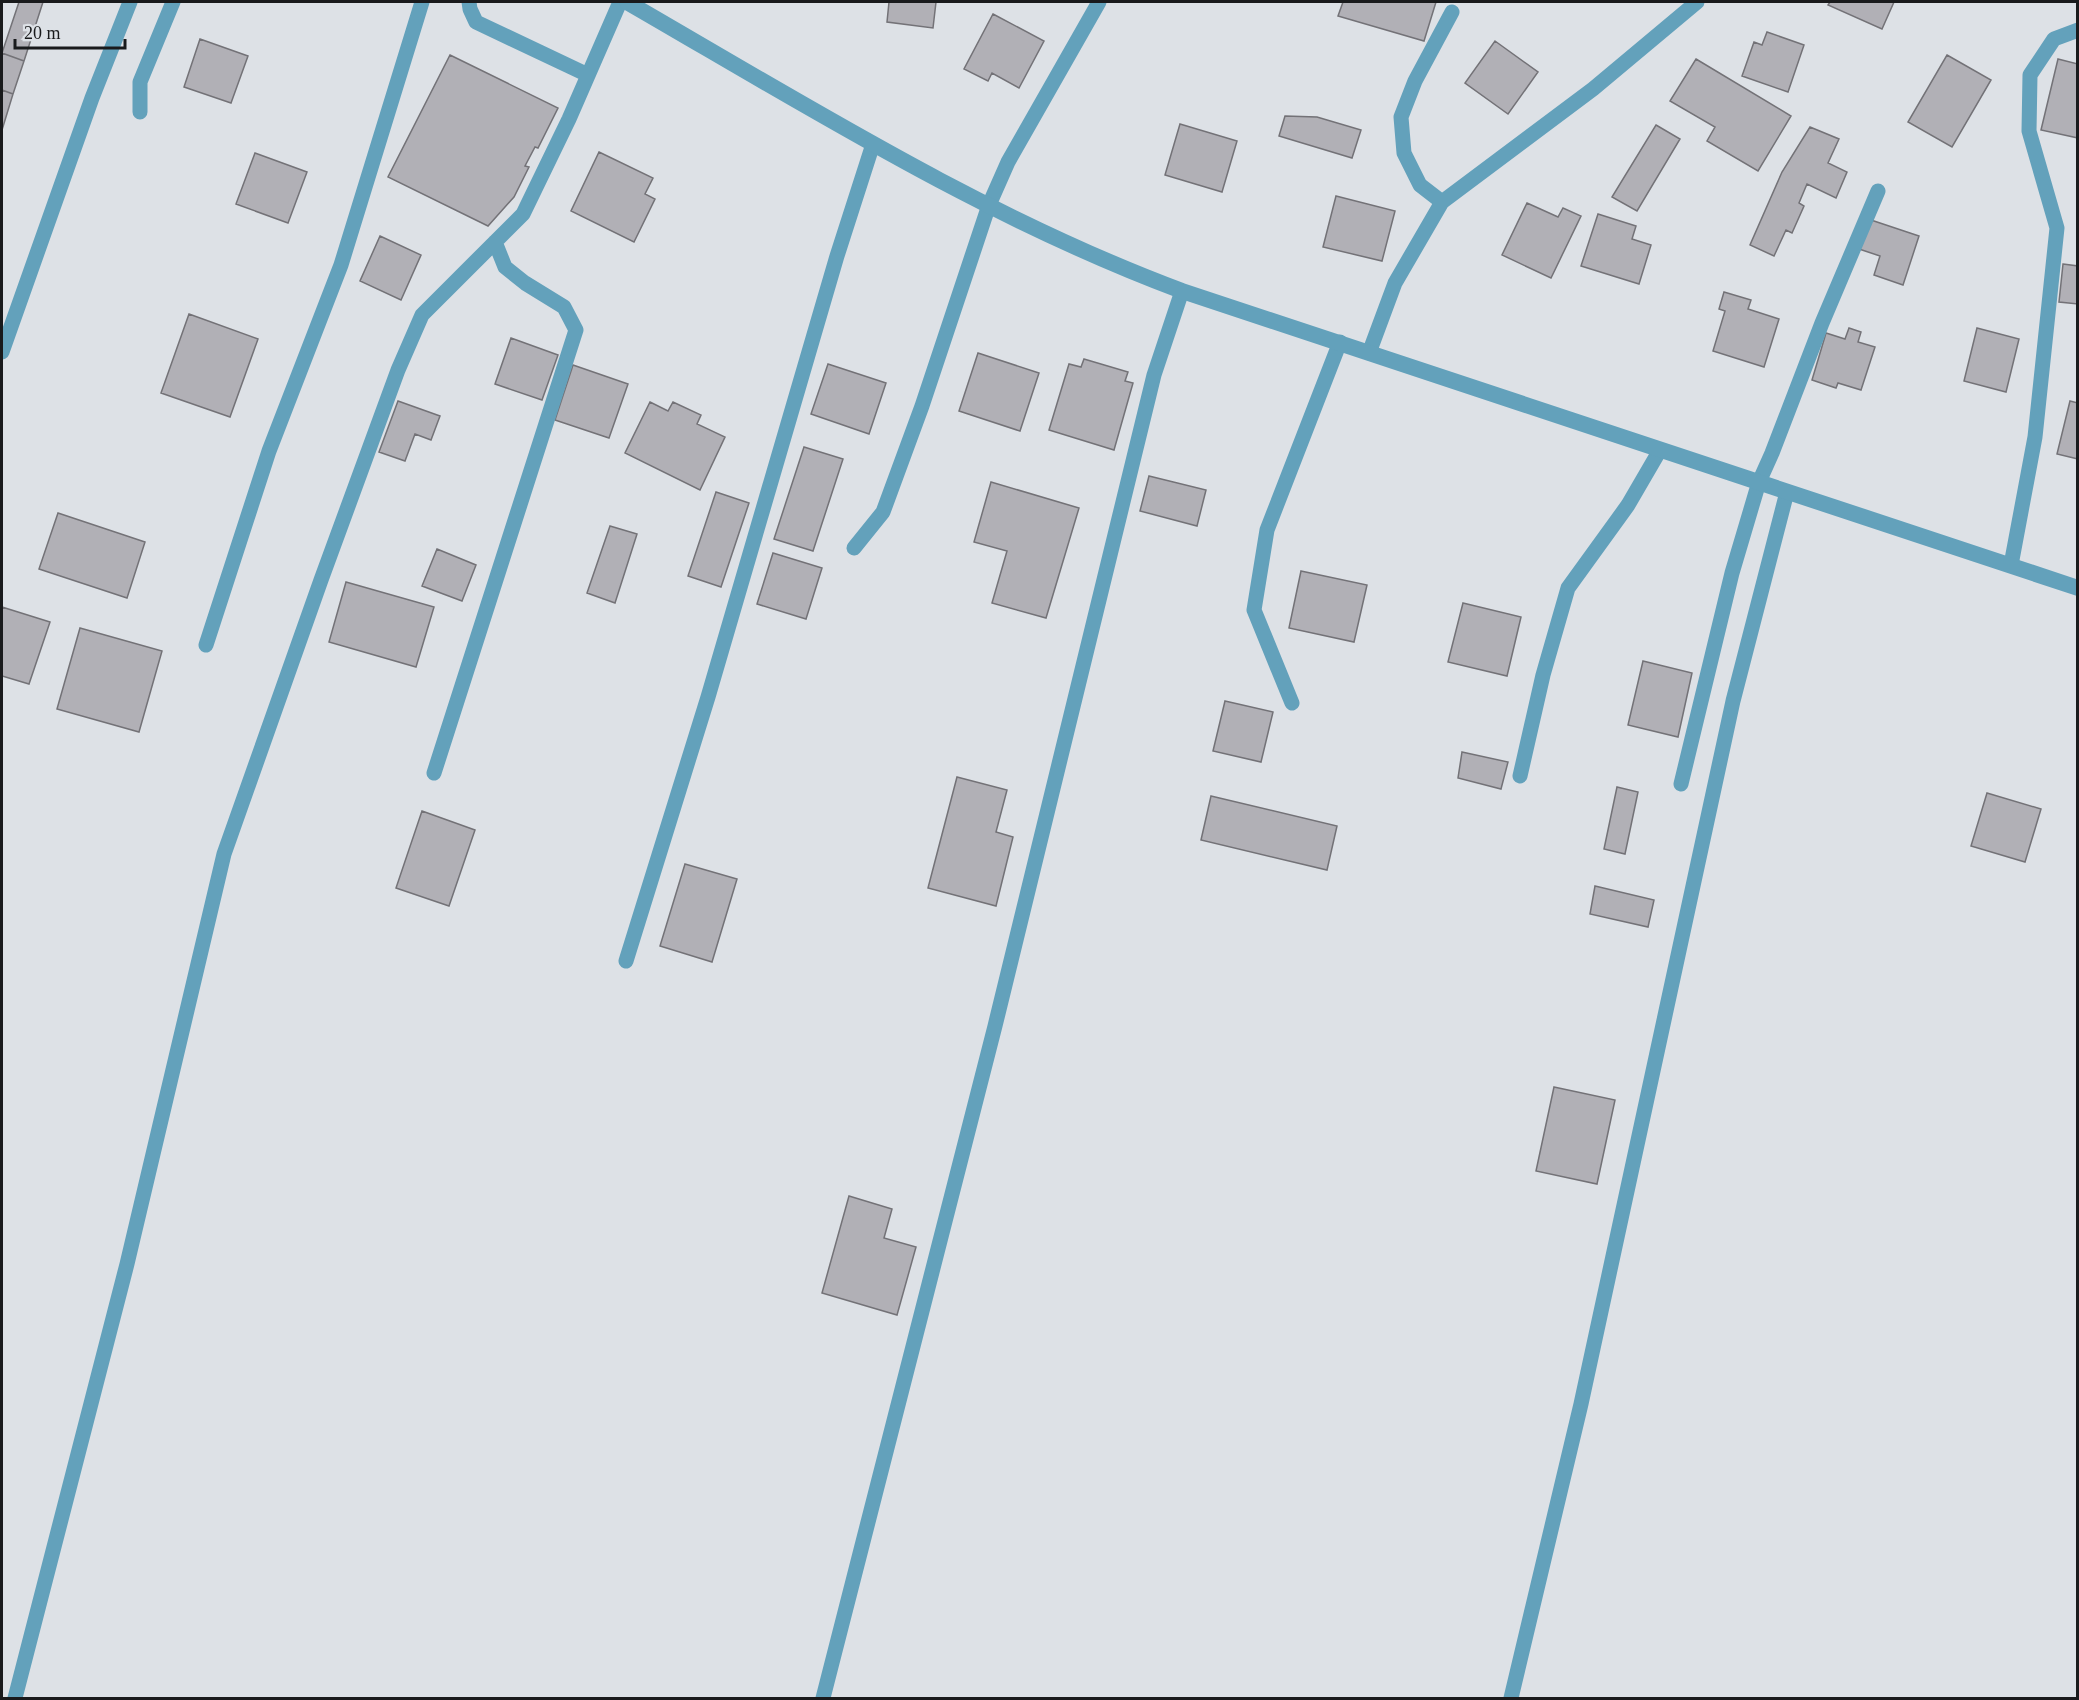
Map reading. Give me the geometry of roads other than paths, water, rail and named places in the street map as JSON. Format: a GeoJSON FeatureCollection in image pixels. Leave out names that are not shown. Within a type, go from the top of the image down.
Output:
{"type":"FeatureCollection","features":[{"type":"Feature","properties":{"kind":"street"},"geometry":{"type":"LineString","coordinates":[[627,2],[873,144],[989,205],[1136,273],[1182,291],[2078,588]]}},
{"type":"Feature","properties":{"kind":"lane"},"geometry":{"type":"LineString","coordinates":[[2,352],[92,99],[130,2]]}},
{"type":"Feature","properties":{"kind":"lane"},"geometry":{"type":"LineString","coordinates":[[140,112],[140,82],[173,2]]}},
{"type":"Feature","properties":{"kind":"lane"},"geometry":{"type":"LineString","coordinates":[[206,645],[269,452],[341,265],[422,2]]}},
{"type":"Feature","properties":{"kind":"lane"},"geometry":{"type":"LineString","coordinates":[[469,2],[476,22],[588,75]]}},
{"type":"Feature","properties":{"kind":"lane"},"geometry":{"type":"LineString","coordinates":[[15,1698],[127,1264],[224,854],[321,580],[398,370],[422,315],[523,214],[569,119],[620,2]]}},
{"type":"Feature","properties":{"kind":"lane"},"geometry":{"type":"LineString","coordinates":[[854,548],[883,512],[922,406],[989,205],[1008,162],[1099,2]]}},
{"type":"Feature","properties":{"kind":"lane"},"geometry":{"type":"LineString","coordinates":[[1369,353],[1395,283],[1442,202],[1593,89],[1697,2]]}},
{"type":"Feature","properties":{"kind":"lane"},"geometry":{"type":"LineString","coordinates":[[1442,202],[1420,185],[1404,153],[1401,117],[1415,81],[1452,12]]}},
{"type":"Feature","properties":{"kind":"lane"},"geometry":{"type":"LineString","coordinates":[[2011,565],[2035,437],[2057,228],[2029,131],[2030,75],[2054,39],[2078,30]]}},
{"type":"Feature","properties":{"kind":"lane"},"geometry":{"type":"LineString","coordinates":[[626,961],[708,696],[837,256],[873,144]]}},
{"type":"Feature","properties":{"kind":"lane"},"geometry":{"type":"LineString","coordinates":[[1682,784],[1732,573],[1758,482],[1772,453],[1822,323],[1878,191]]}},
{"type":"Feature","properties":{"kind":"lane"},"geometry":{"type":"LineString","coordinates":[[434,773],[576,330],[564,307],[525,283],[505,267],[495,242]]}},
{"type":"Feature","properties":{"kind":"lane"},"geometry":{"type":"LineString","coordinates":[[823,1698],[995,1026],[1154,375],[1182,291]]}},
{"type":"Feature","properties":{"kind":"lane"},"geometry":{"type":"LineString","coordinates":[[1292,703],[1254,610],[1267,530],[1340,342]]}},
{"type":"Feature","properties":{"kind":"lane"},"geometry":{"type":"LineString","coordinates":[[1520,776],[1543,675],[1568,588],[1628,505],[1660,450]]}},
{"type":"Feature","properties":{"kind":"lane"},"geometry":{"type":"LineString","coordinates":[[1511,1698],[1581,1404],[1733,701],[1787,492]]}}]}
